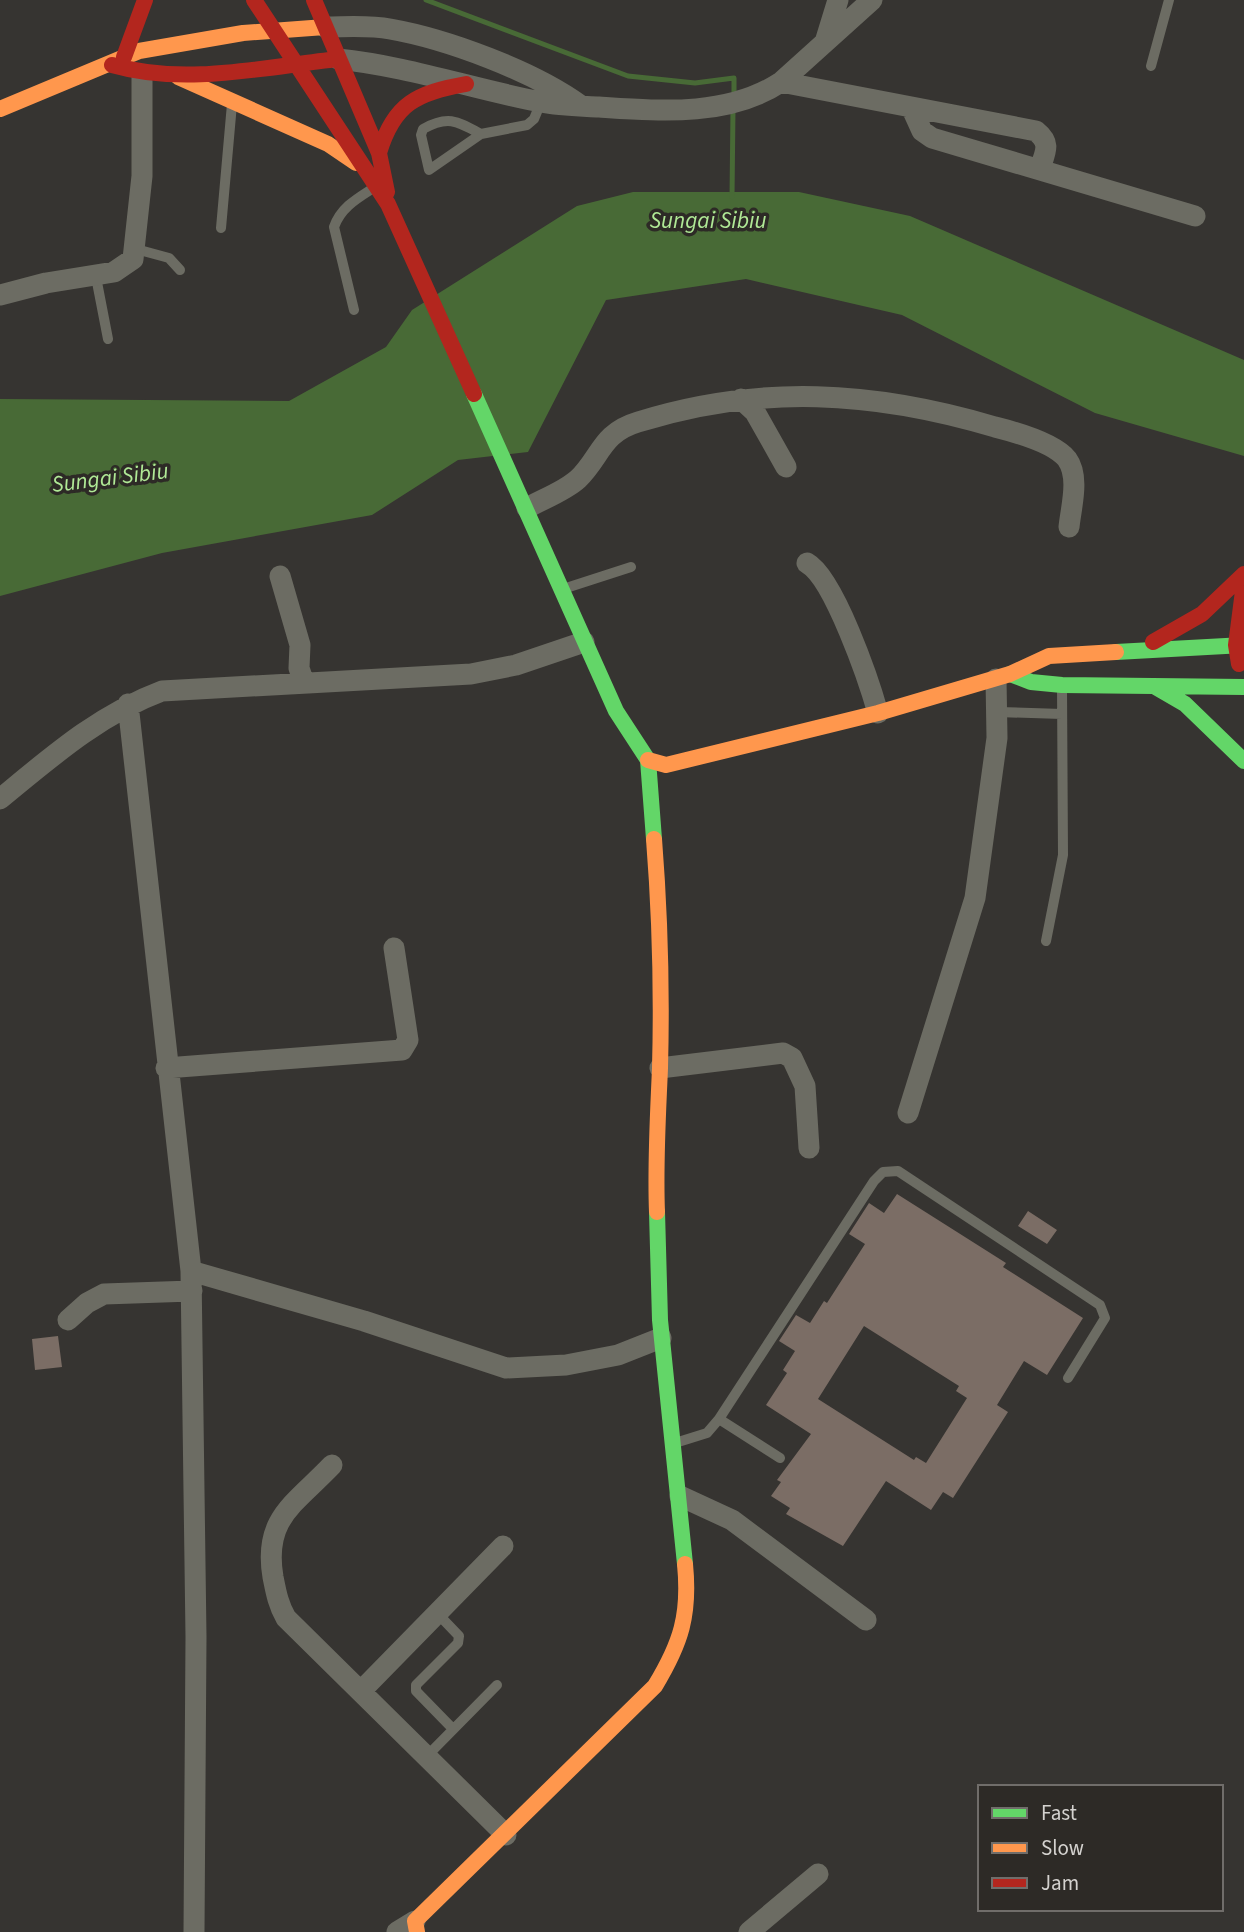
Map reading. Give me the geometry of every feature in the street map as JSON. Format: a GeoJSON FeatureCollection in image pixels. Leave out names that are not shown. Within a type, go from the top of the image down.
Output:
{"type":"FeatureCollection","features":[{"type":"Feature","properties":{"kind":"main road"},"geometry":{"type":"LineString","coordinates":[[118,61],[145,0]]}},
{"type":"Feature","properties":{"kind":"main road"},"geometry":{"type":"LineString","coordinates":[[254,0],[298,63],[388,204],[616,711],[648,760],[661,929],[660,1068],[654,1155],[662,1338],[675,1443],[687,1586],[685,1620],[677,1649],[655,1686],[416,1926]]}},
{"type":"Feature","properties":{"kind":"main road"},"geometry":{"type":"LineString","coordinates":[[314,0],[379,153],[388,204]]}},
{"type":"Feature","properties":{"kind":"main road"},"geometry":{"type":"LineString","coordinates":[[0,109],[139,51],[230,35],[325,27]]}},
{"type":"Feature","properties":{"kind":"main road"},"geometry":{"type":"LineString","coordinates":[[118,61],[142,75],[174,76],[338,59]]}},
{"type":"Feature","properties":{"kind":"main road"},"geometry":{"type":"LineString","coordinates":[[174,76],[328,144],[365,170]]}},
{"type":"Feature","properties":{"kind":"main road"},"geometry":{"type":"LineString","coordinates":[[379,153],[383,134],[405,104],[427,90],[466,84]]}},
{"type":"Feature","properties":{"kind":"main road"},"geometry":{"type":"LineString","coordinates":[[1137,649],[1187,627],[1214,607],[1244,574]]}},
{"type":"Feature","properties":{"kind":"main road"},"geometry":{"type":"LineString","coordinates":[[1003,677],[1062,685],[1243,690],[1240,645],[1244,583]]}},
{"type":"Feature","properties":{"kind":"main road"},"geometry":{"type":"LineString","coordinates":[[648,760],[666,765],[878,713],[1003,677],[1026,664],[1049,656],[1240,645]]}},
{"type":"Feature","properties":{"kind":"main road"},"geometry":{"type":"LineString","coordinates":[[1154,686],[1193,711],[1244,761]]}},
{"type":"Feature","properties":{"kind":"street"},"geometry":{"type":"LineString","coordinates":[[825,41],[838,0]]}},
{"type":"Feature","properties":{"kind":"street"},"geometry":{"type":"LineString","coordinates":[[338,59],[371,63],[541,102],[649,110],[726,105],[781,82],[872,0]]}},
{"type":"Feature","properties":{"kind":"street"},"geometry":{"type":"LineString","coordinates":[[325,27],[388,28],[454,47],[549,84],[582,106]]}},
{"type":"Feature","properties":{"kind":"street"},"geometry":{"type":"LineString","coordinates":[[0,295],[46,283],[96,277],[128,266],[136,249],[142,176],[142,75]]}},
{"type":"Feature","properties":{"kind":"street"},"geometry":{"type":"LineString","coordinates":[[781,82],[1036,131],[1045,138],[1048,147],[1040,168]]}},
{"type":"Feature","properties":{"kind":"street"},"geometry":{"type":"LineString","coordinates":[[912,109],[922,131],[932,138],[1195,216]]}},
{"type":"Feature","properties":{"kind":"street"},"geometry":{"type":"LineString","coordinates":[[956,145],[962,115]]}},
{"type":"Feature","properties":{"kind":"street"},"geometry":{"type":"LineString","coordinates":[[527,508],[576,481],[596,452],[618,431],[637,422],[741,398],[806,394],[932,408],[1030,437],[1066,458],[1074,477],[1069,527]]}},
{"type":"Feature","properties":{"kind":"street"},"geometry":{"type":"LineString","coordinates":[[741,398],[755,412],[786,467]]}},
{"type":"Feature","properties":{"kind":"street"},"geometry":{"type":"LineString","coordinates":[[807,563],[822,578],[863,662],[878,713]]}},
{"type":"Feature","properties":{"kind":"street"},"geometry":{"type":"LineString","coordinates":[[280,576],[300,645],[299,667],[303,683]]}},
{"type":"Feature","properties":{"kind":"street"},"geometry":{"type":"LineString","coordinates":[[0,799],[71,742],[128,704],[162,691],[186,687],[399,680],[471,674],[516,665],[584,642]]}},
{"type":"Feature","properties":{"kind":"street"},"geometry":{"type":"LineString","coordinates":[[908,1113],[972,914],[1003,677]]}},
{"type":"Feature","properties":{"kind":"street"},"geometry":{"type":"LineString","coordinates":[[128,704],[191,1281],[196,1624],[194,1932]]}},
{"type":"Feature","properties":{"kind":"street"},"geometry":{"type":"LineString","coordinates":[[166,1068],[402,1050],[408,1040],[394,948]]}},
{"type":"Feature","properties":{"kind":"street"},"geometry":{"type":"LineString","coordinates":[[660,1068],[783,1054],[792,1058],[805,1086],[809,1148]]}},
{"type":"Feature","properties":{"kind":"street"},"geometry":{"type":"LineString","coordinates":[[68,1320],[87,1303],[104,1294],[191,1281],[364,1321],[506,1368],[566,1365],[605,1357],[662,1338]]}},
{"type":"Feature","properties":{"kind":"street"},"geometry":{"type":"LineString","coordinates":[[332,1465],[278,1522],[271,1535],[270,1555],[278,1603],[286,1618],[362,1690],[506,1835]]}},
{"type":"Feature","properties":{"kind":"street"},"geometry":{"type":"LineString","coordinates":[[680,1496],[732,1520],[866,1620]]}},
{"type":"Feature","properties":{"kind":"street"},"geometry":{"type":"LineString","coordinates":[[362,1690],[503,1546]]}},
{"type":"Feature","properties":{"kind":"street"},"geometry":{"type":"LineString","coordinates":[[749,1932],[818,1874]]}},
{"type":"Feature","properties":{"kind":"street"},"geometry":{"type":"LineString","coordinates":[[397,1932],[416,1926]]}},
{"type":"Feature","properties":{"kind":"lane"},"geometry":{"type":"LineString","coordinates":[[1151,66],[1168,0]]}},
{"type":"Feature","properties":{"kind":"lane"},"geometry":{"type":"LineString","coordinates":[[221,228],[232,102]]}},
{"type":"Feature","properties":{"kind":"lane"},"geometry":{"type":"LineString","coordinates":[[481,134],[461,124],[444,120],[423,129],[421,135],[429,170],[481,134],[527,125],[534,119],[541,102]]}},
{"type":"Feature","properties":{"kind":"lane"},"geometry":{"type":"LineString","coordinates":[[354,310],[334,227],[338,216],[348,205],[376,187]]}},
{"type":"Feature","properties":{"kind":"lane"},"geometry":{"type":"LineString","coordinates":[[136,249],[169,258],[180,270]]}},
{"type":"Feature","properties":{"kind":"lane"},"geometry":{"type":"LineString","coordinates":[[96,277],[108,339]]}},
{"type":"Feature","properties":{"kind":"lane"},"geometry":{"type":"LineString","coordinates":[[563,589],[631,568]]}},
{"type":"Feature","properties":{"kind":"lane"},"geometry":{"type":"LineString","coordinates":[[1046,941],[1063,855],[1062,685]]}},
{"type":"Feature","properties":{"kind":"lane"},"geometry":{"type":"LineString","coordinates":[[998,712],[1062,714]]}},
{"type":"Feature","properties":{"kind":"lane"},"geometry":{"type":"LineString","coordinates":[[675,1443],[706,1433],[719,1419],[873,1181],[883,1172],[898,1171],[1100,1305],[1105,1318],[1068,1378]]}},
{"type":"Feature","properties":{"kind":"lane"},"geometry":{"type":"LineString","coordinates":[[719,1419],[780,1458]]}},
{"type":"Feature","properties":{"kind":"lane"},"geometry":{"type":"LineString","coordinates":[[438,1613],[459,1636],[458,1643],[416,1685],[416,1691],[453,1729]]}},
{"type":"Feature","properties":{"kind":"lane"},"geometry":{"type":"LineString","coordinates":[[427,1756],[497,1685]]}},
{"type":"Feature","properties":{"kind":"water","name":"Sungai Sibiu"},"geometry":{"type":"Polygon","coordinates":[[[633,192],[799,192],[910,216],[1244,360],[1244,456],[1095,413],[902,315],[746,279],[606,300],[528,452],[458,460],[372,515],[162,553],[0,596],[0,399],[289,401],[386,347],[412,310],[577,206],[633,192]]]}},
{"type":"Feature","properties":{"kind":"building"},"geometry":{"type":"Polygon","coordinates":[[[897,1194],[1006,1263],[1003,1267],[1083,1318],[1047,1375],[1024,1361],[997,1405],[1008,1412],[953,1498],[943,1492],[931,1510],[886,1481],[843,1546],[786,1514],[790,1508],[771,1496],[781,1482],[777,1480],[811,1434],[766,1405],[787,1373],[783,1370],[795,1351],[779,1341],[796,1315],[810,1323],[824,1301],[827,1303],[865,1244],[849,1234],[869,1203],[884,1213],[897,1194]],[[864,1326],[818,1399],[914,1460],[916,1457],[926,1463],[967,1398],[956,1391],[959,1386],[864,1326]]]}},
{"type":"Feature","properties":{"kind":"building"},"geometry":{"type":"Polygon","coordinates":[[[1028,1211],[1057,1230],[1047,1244],[1018,1226],[1028,1211]]]}},
{"type":"Feature","properties":{"kind":"building"},"geometry":{"type":"Polygon","coordinates":[[[58,1336],[62,1367],[35,1370],[32,1339],[58,1336]]]}},
{"type":"Feature","properties":{"kind":"waterway"},"geometry":{"type":"LineString","coordinates":[[426,0],[628,76],[695,83],[734,78],[734,96]]}},
{"type":"Feature","properties":{"kind":"waterway","name":"Sungai Sibiu"},"geometry":{"type":"LineString","coordinates":[[732,197],[733,109]]}},
{"type":"Feature","properties":{"kind":"traffic: fast"},"geometry":{"type":"LineString","coordinates":[[474,394],[616,711],[648,760],[654,839]]}},
{"type":"Feature","properties":{"kind":"traffic: fast"},"geometry":{"type":"LineString","coordinates":[[1116,652],[1244,645]]}},
{"type":"Feature","properties":{"kind":"traffic: fast"},"geometry":{"type":"LineString","coordinates":[[1010,674],[1031,682],[1062,685],[1244,687]]}},
{"type":"Feature","properties":{"kind":"traffic: fast"},"geometry":{"type":"LineString","coordinates":[[1154,686],[1185,704],[1244,761]]}},
{"type":"Feature","properties":{"kind":"traffic: fast"},"geometry":{"type":"LineString","coordinates":[[657,1212],[660,1320],[685,1564]]}},
{"type":"Feature","properties":{"kind":"traffic: slow"},"geometry":{"type":"LineString","coordinates":[[0,109],[139,51],[243,33],[325,27]]}},
{"type":"Feature","properties":{"kind":"traffic: slow"},"geometry":{"type":"LineString","coordinates":[[178,77],[328,144],[356,163]]}},
{"type":"Feature","properties":{"kind":"traffic: slow"},"geometry":{"type":"LineString","coordinates":[[648,760],[666,765],[878,713],[1010,674],[1049,656],[1116,652]]}},
{"type":"Feature","properties":{"kind":"traffic: slow"},"geometry":{"type":"LineString","coordinates":[[654,839],[661,982],[657,1212]]}},
{"type":"Feature","properties":{"kind":"traffic: slow"},"geometry":{"type":"LineString","coordinates":[[417,1932],[415,1921],[655,1686],[682,1628],[686,1599],[685,1564]]}},
{"type":"Feature","properties":{"kind":"traffic: jam"},"geometry":{"type":"LineString","coordinates":[[124,57],[145,0]]}},
{"type":"Feature","properties":{"kind":"traffic: jam"},"geometry":{"type":"LineString","coordinates":[[254,0],[388,204],[474,394]]}},
{"type":"Feature","properties":{"kind":"traffic: jam"},"geometry":{"type":"LineString","coordinates":[[314,0],[379,153],[387,192]]}},
{"type":"Feature","properties":{"kind":"traffic: jam"},"geometry":{"type":"LineString","coordinates":[[112,65],[140,71],[196,74],[338,59]]}},
{"type":"Feature","properties":{"kind":"traffic: jam"},"geometry":{"type":"LineString","coordinates":[[379,153],[392,122],[410,103],[434,92],[466,84]]}},
{"type":"Feature","properties":{"kind":"traffic: jam"},"geometry":{"type":"LineString","coordinates":[[1153,642],[1202,614],[1244,574]]}},
{"type":"Feature","properties":{"kind":"traffic: jam"},"geometry":{"type":"LineString","coordinates":[[1239,664],[1236,645],[1244,583]]}}]}
